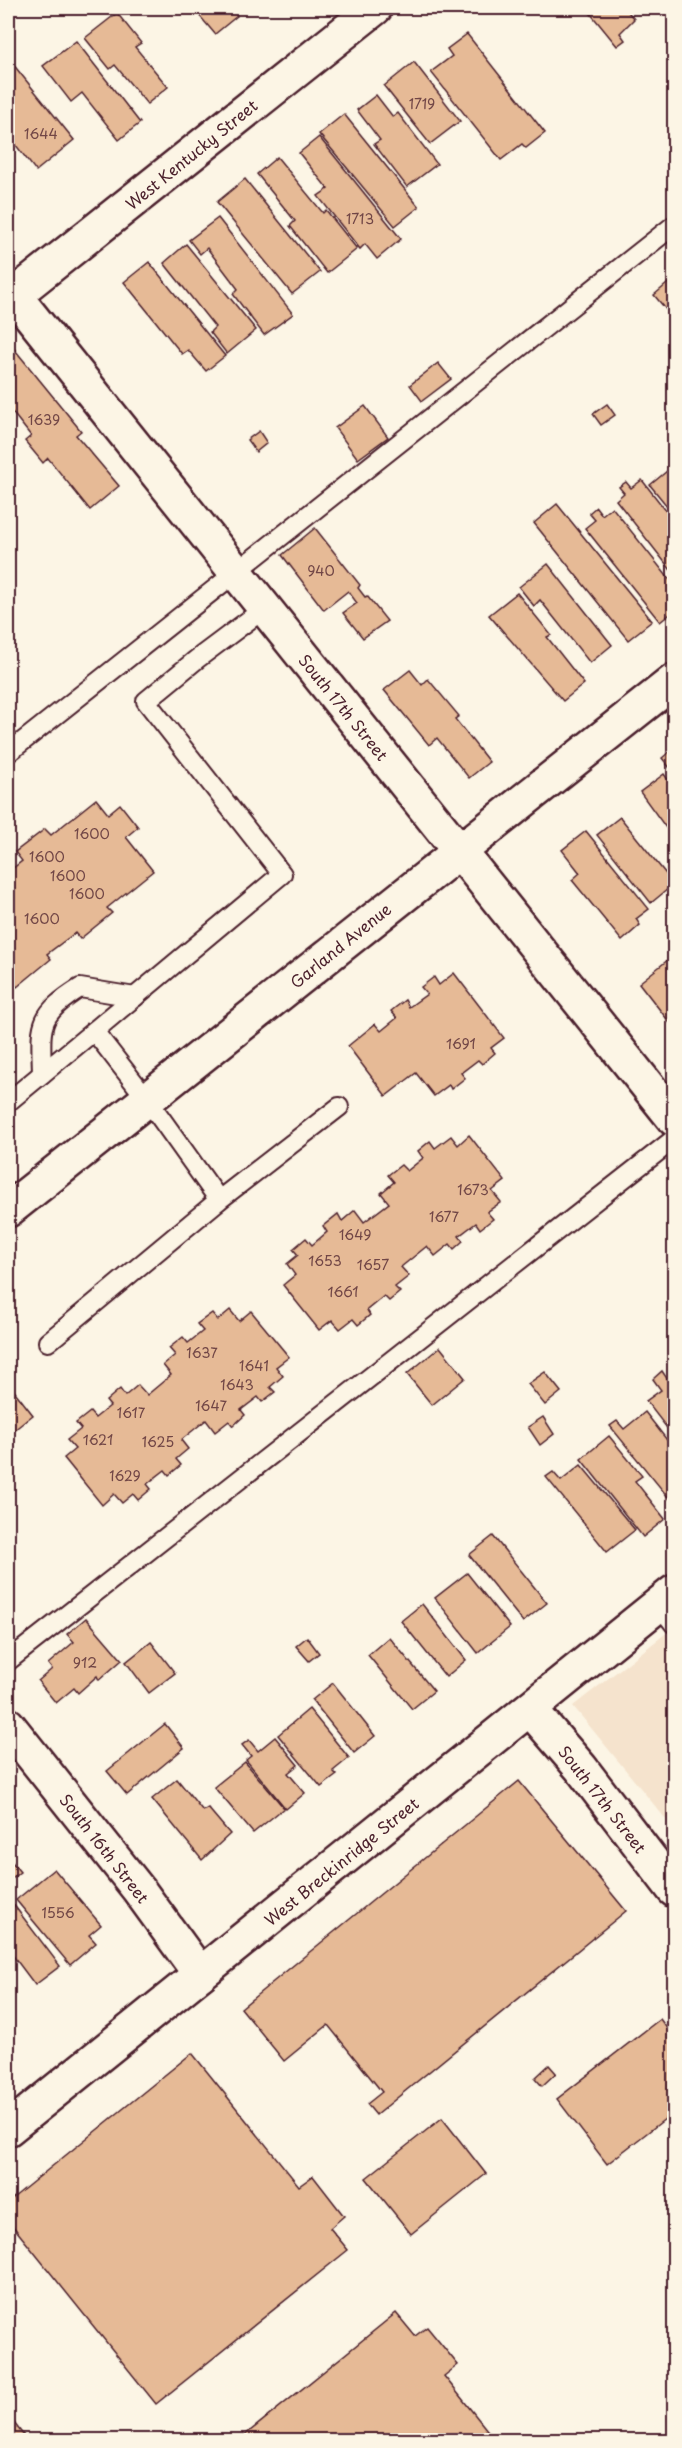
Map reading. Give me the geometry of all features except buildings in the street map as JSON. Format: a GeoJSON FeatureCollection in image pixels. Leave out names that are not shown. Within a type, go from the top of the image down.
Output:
{"type":"FeatureCollection","features":[{"type":"Feature","properties":{"kind":"street","name":"West Kentucky Street"},"geometry":{"type":"LineString","coordinates":[[11,297],[375,8]]}},
{"type":"Feature","properties":{"kind":"street","name":"South 17th Street"},"geometry":{"type":"LineString","coordinates":[[11,297],[265,608],[675,1119]]}},
{"type":"Feature","properties":{"kind":"street","name":"Garland Avenue"},"geometry":{"type":"LineString","coordinates":[[8,1210],[459,850],[675,681]]}},
{"type":"Feature","properties":{"kind":"street","name":"West Breckinridge Street"},"geometry":{"type":"LineString","coordinates":[[8,2129],[530,1709],[670,1607]]}},
{"type":"Feature","properties":{"kind":"street","name":"South 17th Street"},"geometry":{"type":"LineString","coordinates":[[530,1709],[580,1768],[675,1890]]}},
{"type":"Feature","properties":{"kind":"street","name":"South 16th Street"},"geometry":{"type":"LineString","coordinates":[[8,1725],[140,1890],[200,1974]]}},
{"type":"Feature","properties":{"kind":"lane"},"geometry":{"type":"LineString","coordinates":[[8,753],[235,571],[675,225]]}},
{"type":"Feature","properties":{"kind":"lane"},"geometry":{"type":"LineString","coordinates":[[8,1102],[282,874],[146,701],[196,659],[265,608]]}},
{"type":"Feature","properties":{"kind":"lane"},"geometry":{"type":"LineString","coordinates":[[42,1074],[41,1027],[57,1003],[80,988],[135,997]]}},
{"type":"Feature","properties":{"kind":"lane"},"geometry":{"type":"LineString","coordinates":[[94,1031],[147,1099],[219,1200]]}},
{"type":"Feature","properties":{"kind":"lane"},"geometry":{"type":"LineString","coordinates":[[48,1342],[219,1200],[339,1107]]}},
{"type":"Feature","properties":{"kind":"lane"},"geometry":{"type":"LineString","coordinates":[[8,1661],[675,1139]]}},
{"type":"Feature","properties":{"kind":"shaded area"},"geometry":{"type":"Polygon","coordinates":[[[674,1627],[674,1829],[573,1706],[674,1627]]]}}]}
